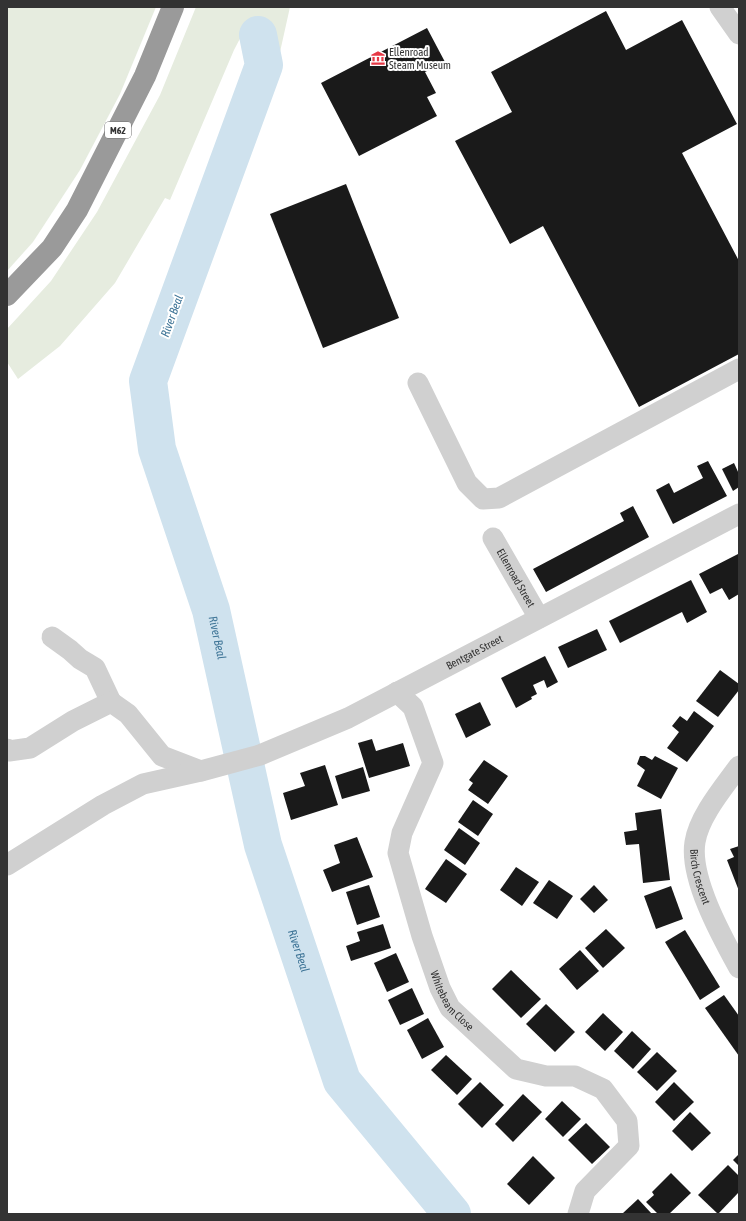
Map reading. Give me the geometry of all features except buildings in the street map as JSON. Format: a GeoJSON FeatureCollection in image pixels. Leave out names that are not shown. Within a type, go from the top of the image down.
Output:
{"type":"FeatureCollection","features":[{"type":"Feature","properties":{"kind":"highway","name":"M62"},"geometry":{"type":"LineString","coordinates":[[7,296],[52,248],[77,210],[145,76],[173,7]]}},
{"type":"Feature","properties":{"kind":"street"},"geometry":{"type":"LineString","coordinates":[[720,7],[739,34]]}},
{"type":"Feature","properties":{"kind":"street"},"geometry":{"type":"LineString","coordinates":[[418,383],[467,483],[483,499],[499,498],[739,369]]}},
{"type":"Feature","properties":{"kind":"street","name":"Bentgate Street"},"geometry":{"type":"LineString","coordinates":[[7,864],[103,805],[143,784],[201,771],[260,755],[348,718],[739,514]]}},
{"type":"Feature","properties":{"kind":"street","name":"Ellenroad Street"},"geometry":{"type":"LineString","coordinates":[[493,538],[538,618]]}},
{"type":"Feature","properties":{"kind":"street"},"geometry":{"type":"LineString","coordinates":[[52,637],[80,659],[95,668],[111,702],[128,714],[162,756],[201,771]]}},
{"type":"Feature","properties":{"kind":"street","name":"Whitebeam Close"},"geometry":{"type":"LineString","coordinates":[[397,692],[412,707],[433,763],[402,833],[398,853],[422,936],[440,988],[450,1008],[516,1069],[546,1076],[575,1076],[603,1090],[627,1121],[629,1146],[585,1191],[578,1214]]}},
{"type":"Feature","properties":{"kind":"street"},"geometry":{"type":"LineString","coordinates":[[7,749],[9,751],[30,748],[73,721],[111,702]]}},
{"type":"Feature","properties":{"kind":"street","name":"Birch Crescent"},"geometry":{"type":"LineString","coordinates":[[739,766],[707,810],[695,842],[695,860],[702,890],[722,936],[739,968]]}},
{"type":"Feature","properties":{"kind":"shaded area"},"geometry":{"type":"Polygon","coordinates":[[[7,7],[156,7],[120,94],[80,170],[33,242],[7,271],[7,7]]]}},
{"type":"Feature","properties":{"kind":"shaded area"},"geometry":{"type":"Polygon","coordinates":[[[196,7],[290,7],[278,61],[269,31],[258,27],[246,27],[234,50],[170,200],[165,198],[115,283],[60,346],[18,379],[7,362],[7,329],[51,281],[97,212],[160,95],[196,7]]]}},
{"type":"Feature","properties":{"kind":"waterway","name":"River Beal"},"geometry":{"type":"LineString","coordinates":[[258,35],[264,65],[148,381],[157,449],[211,610],[263,845],[342,1081],[452,1214]]}},
{"type":"Feature","properties":{"kind":"place","name":"Ellenroad Steam Museum"},"geometry":{"type":"Point","coordinates":[378,58]}}]}
